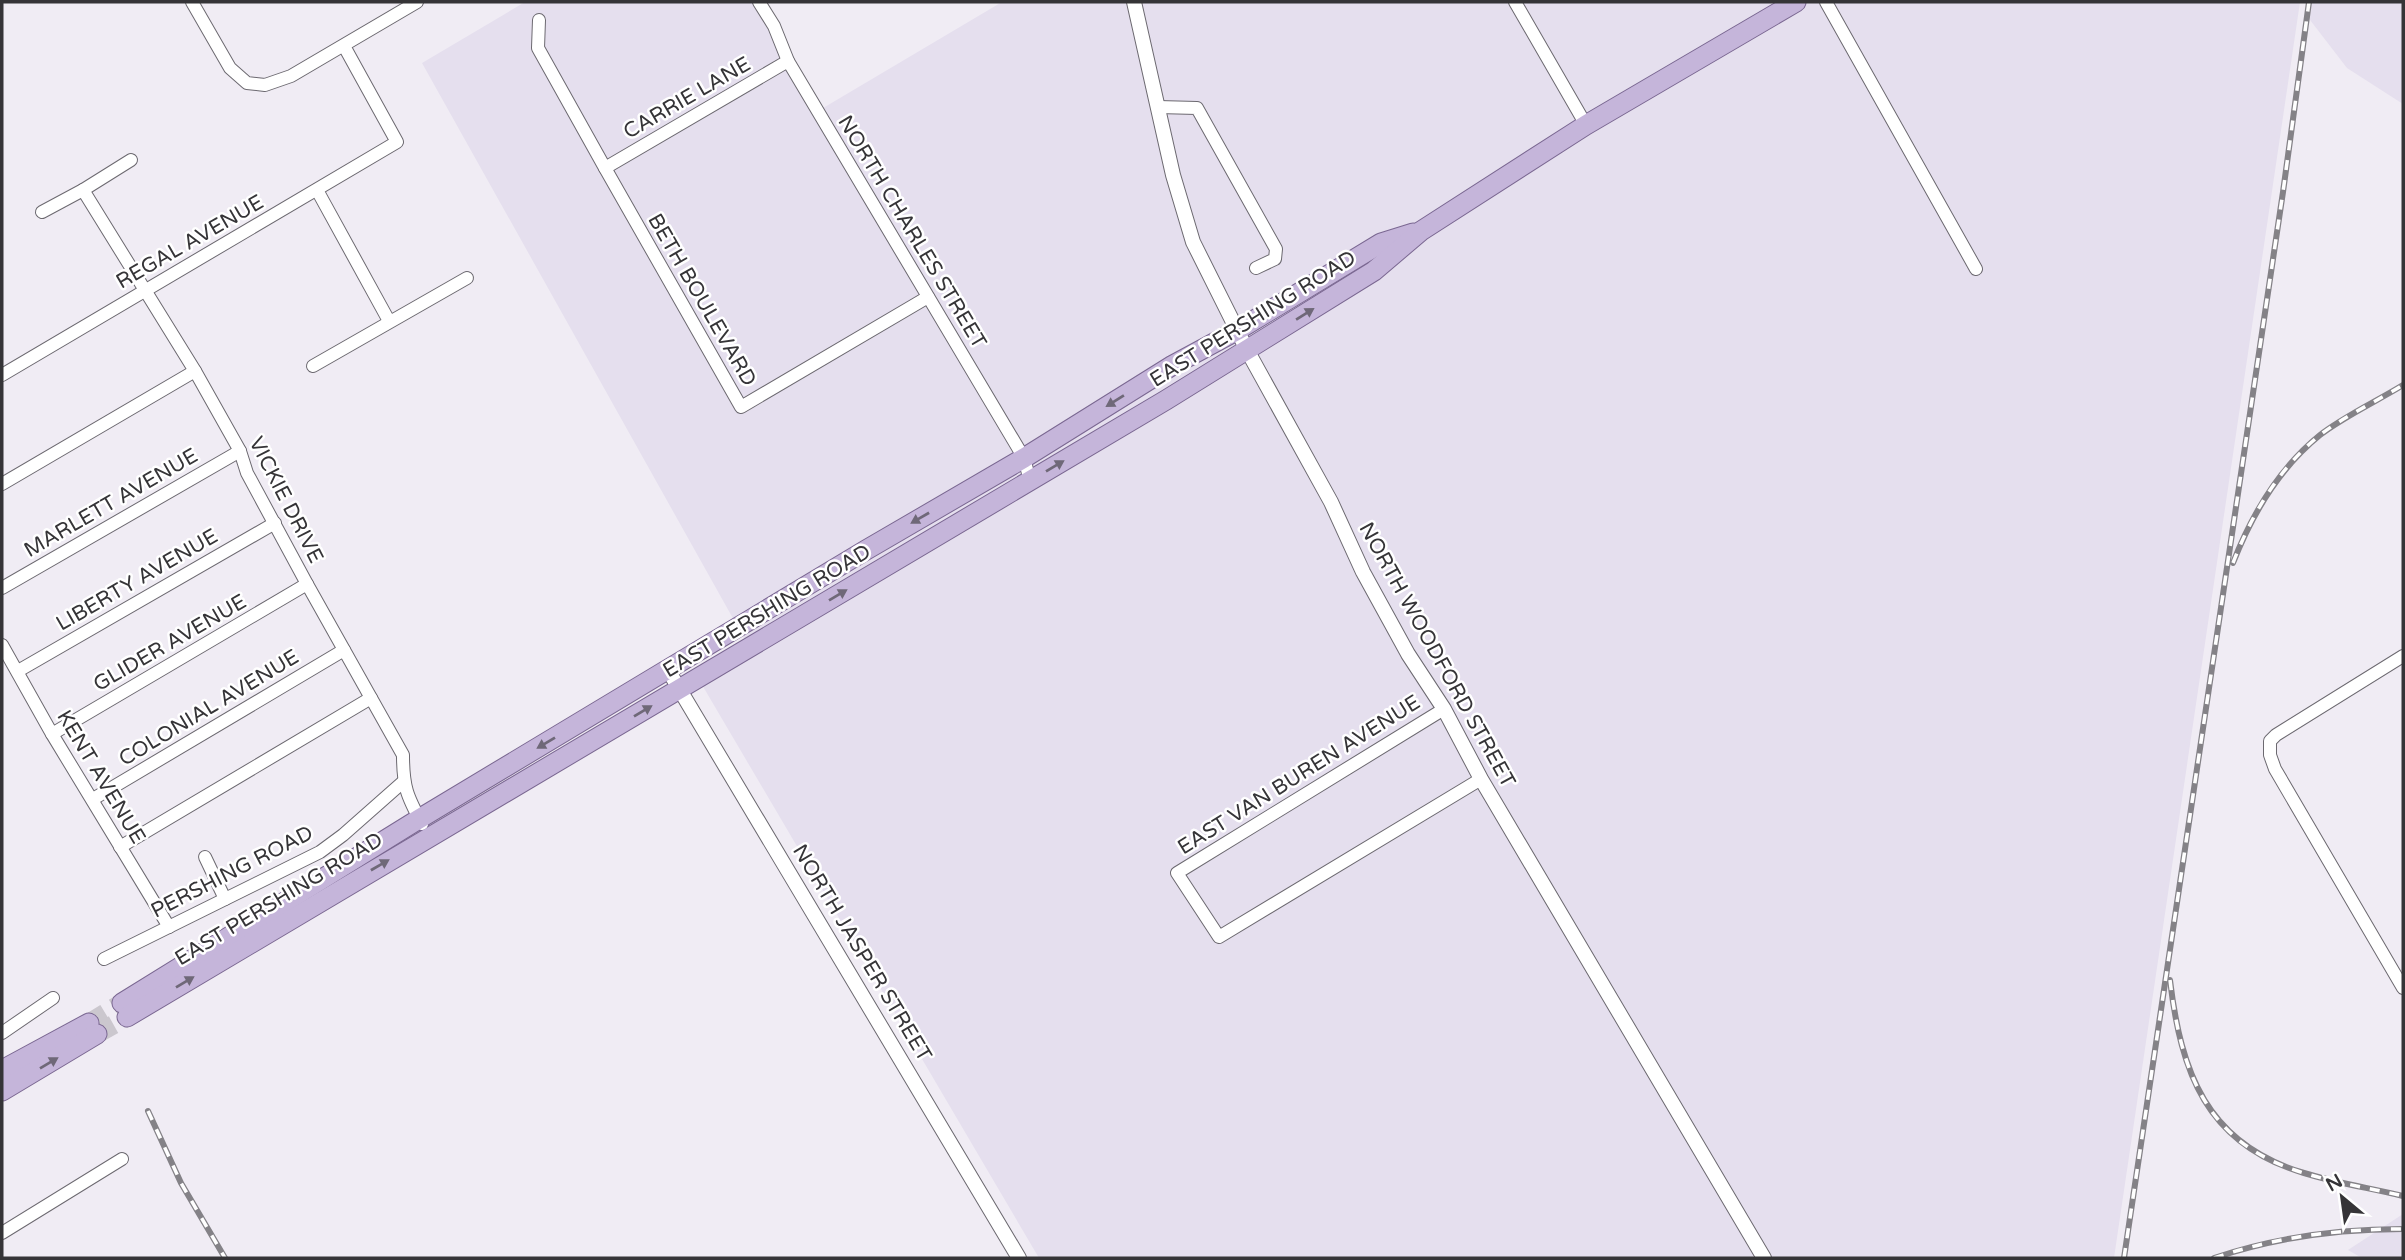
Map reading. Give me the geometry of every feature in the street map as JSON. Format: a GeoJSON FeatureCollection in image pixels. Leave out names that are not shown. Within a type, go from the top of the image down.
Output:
{"type":"FeatureCollection","features":[{"type":"Feature","properties":{"kind":"main road","name":"EAST PERSHING ROAD"},"geometry":{"type":"LineString","coordinates":[[424,828],[679,689],[1030,481],[1374,271],[1421,231],[1586,125],[1796,2]]}},
{"type":"Feature","properties":{"kind":"main road","name":"EAST PERSHING ROAD"},"geometry":{"type":"LineString","coordinates":[[124,1010],[424,828],[668,670],[1024,458],[1173,365],[1238,330],[1381,243],[1421,231]]}},
{"type":"Feature","properties":{"kind":"main road"},"geometry":{"type":"LineString","coordinates":[[2,1070],[93,1029],[2,1091]]}},
{"type":"Feature","properties":{"kind":"street"},"geometry":{"type":"LineString","coordinates":[[192,2],[230,68],[247,83],[265,85],[291,76],[417,2]]}},
{"type":"Feature","properties":{"kind":"street","name":"NORTH CHARLES STREET"},"geometry":{"type":"LineString","coordinates":[[759,2],[774,26],[788,61],[1024,458],[1030,481]]}},
{"type":"Feature","properties":{"kind":"street","name":"NORTH WOODFORD STREET"},"geometry":{"type":"LineString","coordinates":[[1134,2],[1173,175],[1193,242],[1247,350],[1331,502],[1363,572],[1408,654],[1444,709],[1480,779],[1763,1258]]}},
{"type":"Feature","properties":{"kind":"street"},"geometry":{"type":"LineString","coordinates":[[1515,2],[1586,125]]}},
{"type":"Feature","properties":{"kind":"street"},"geometry":{"type":"LineString","coordinates":[[1826,2],[1976,269]]}},
{"type":"Feature","properties":{"kind":"street","name":"BETH BOULEVARD"},"geometry":{"type":"LineString","coordinates":[[539,20],[538,48],[741,407],[928,297]]}},
{"type":"Feature","properties":{"kind":"street","name":"REGAL AVENUE"},"geometry":{"type":"LineString","coordinates":[[2,375],[397,142],[344,46]]}},
{"type":"Feature","properties":{"kind":"street","name":"CARRIE LANE"},"geometry":{"type":"LineString","coordinates":[[604,168],[788,61]]}},
{"type":"Feature","properties":{"kind":"street"},"geometry":{"type":"LineString","coordinates":[[1158,107],[1197,108],[1276,249],[1275,259],[1256,268]]}},
{"type":"Feature","properties":{"kind":"street"},"geometry":{"type":"LineString","coordinates":[[42,212],[131,160]]}},
{"type":"Feature","properties":{"kind":"street","name":"VICKIE DRIVE"},"geometry":{"type":"LineString","coordinates":[[83,190],[195,371],[240,452],[247,473],[307,584],[403,755],[403,782],[424,828]]}},
{"type":"Feature","properties":{"kind":"street"},"geometry":{"type":"LineString","coordinates":[[317,190],[389,321]]}},
{"type":"Feature","properties":{"kind":"street"},"geometry":{"type":"LineString","coordinates":[[313,366],[467,278]]}},
{"type":"Feature","properties":{"kind":"street"},"geometry":{"type":"LineString","coordinates":[[2,484],[195,371]]}},
{"type":"Feature","properties":{"kind":"street","name":"MARLETT AVENUE"},"geometry":{"type":"LineString","coordinates":[[2,588],[240,452]]}},
{"type":"Feature","properties":{"kind":"street","name":"LIBERTY AVENUE"},"geometry":{"type":"LineString","coordinates":[[18,671],[275,523]]}},
{"type":"Feature","properties":{"kind":"street","name":"GLIDER AVENUE"},"geometry":{"type":"LineString","coordinates":[[52,734],[307,584]]}},
{"type":"Feature","properties":{"kind":"street","name":"KENT AVENUE"},"geometry":{"type":"LineString","coordinates":[[2,645],[52,734],[169,926]]}},
{"type":"Feature","properties":{"kind":"street","name":"COLONIAL AVENUE"},"geometry":{"type":"LineString","coordinates":[[93,799],[344,650]]}},
{"type":"Feature","properties":{"kind":"street"},"geometry":{"type":"LineString","coordinates":[[2403,656],[2286,728],[2270,741],[2270,755],[2275,769],[2403,988]]}},
{"type":"Feature","properties":{"kind":"street","name":"NORTH JASPER STREET"},"geometry":{"type":"LineString","coordinates":[[668,670],[1019,1258]]}},
{"type":"Feature","properties":{"kind":"street"},"geometry":{"type":"LineString","coordinates":[[120,847],[371,698]]}},
{"type":"Feature","properties":{"kind":"street","name":"EAST VAN BUREN AVENUE"},"geometry":{"type":"LineString","coordinates":[[1444,709],[1177,873],[1219,937],[1480,779]]}},
{"type":"Feature","properties":{"kind":"street","name":"PERSHING ROAD"},"geometry":{"type":"LineString","coordinates":[[104,959],[320,852],[403,782]]}},
{"type":"Feature","properties":{"kind":"street"},"geometry":{"type":"LineString","coordinates":[[205,857],[225,899]]}},
{"type":"Feature","properties":{"kind":"street"},"geometry":{"type":"LineString","coordinates":[[2,1033],[53,998]]}},
{"type":"Feature","properties":{"kind":"street"},"geometry":{"type":"LineString","coordinates":[[2,1233],[122,1159]]}},
{"type":"Feature","properties":{"kind":"shaded area"},"geometry":{"type":"Polygon","coordinates":[[[525,2],[759,2],[818,111],[1002,2],[2300,2],[2114,1258],[1039,1258],[698,678],[749,647],[422,63],[525,2]]]}},
{"type":"Feature","properties":{"kind":"shaded area"},"geometry":{"type":"Polygon","coordinates":[[[2309,2],[2403,2],[2403,104],[2347,68],[2307,16],[2309,2]]]}},
{"type":"Feature","properties":{"kind":"shaded area"},"geometry":{"type":"Polygon","coordinates":[[[2403,1214],[2403,1258],[2362,1258],[2348,1250],[2403,1214]]]}},
{"type":"Feature","properties":{"kind":"tunnel"},"geometry":{"type":"LineString","coordinates":[[89,1023],[122,1003]]}},
{"type":"Feature","properties":{"kind":"tunnel"},"geometry":{"type":"LineString","coordinates":[[97,1034],[127,1017]]}},
{"type":"Feature","properties":{"kind":"railway"},"geometry":{"type":"LineString","coordinates":[[2124,1258],[2309,2]]}},
{"type":"Feature","properties":{"kind":"railway"},"geometry":{"type":"LineString","coordinates":[[2233,563],[2258,510],[2291,462],[2329,428],[2403,385]]}},
{"type":"Feature","properties":{"kind":"railway"},"geometry":{"type":"LineString","coordinates":[[2170,980],[2175,1014],[2191,1074],[2204,1100],[2221,1123],[2243,1144],[2271,1160],[2316,1177],[2403,1196]]}},
{"type":"Feature","properties":{"kind":"railway"},"geometry":{"type":"LineString","coordinates":[[148,1111],[181,1183],[225,1258]]}},
{"type":"Feature","properties":{"kind":"railway"},"geometry":{"type":"LineString","coordinates":[[2214,1258],[2307,1236],[2403,1229]]}}]}
